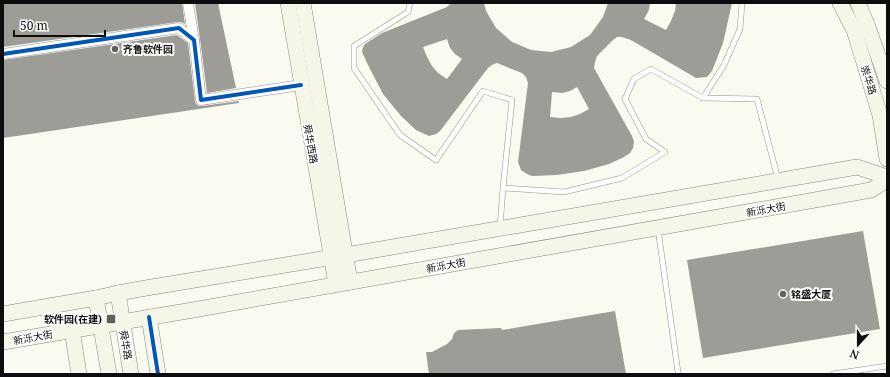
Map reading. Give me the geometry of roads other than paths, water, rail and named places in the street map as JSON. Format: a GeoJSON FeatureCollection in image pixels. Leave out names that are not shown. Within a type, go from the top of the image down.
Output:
{"type":"FeatureCollection","features":[{"type":"Feature","properties":{"kind":"main road","name":"舜华西路"},"geometry":{"type":"LineString","coordinates":[[288,3],[331,258],[343,283]]}},
{"type":"Feature","properties":{"kind":"main road","name":"舜华西路"},"geometry":{"type":"LineString","coordinates":[[303,3],[346,255],[343,283]]}},
{"type":"Feature","properties":{"kind":"main road","name":"崇华路"},"geometry":{"type":"LineString","coordinates":[[840,3],[854,30],[880,115],[887,160]]}},
{"type":"Feature","properties":{"kind":"main road","name":"崇华路"},"geometry":{"type":"LineString","coordinates":[[858,3],[887,81]]}},
{"type":"Feature","properties":{"kind":"main road","name":"新泺大街"},"geometry":{"type":"LineString","coordinates":[[3,314],[857,167],[887,179]]}},
{"type":"Feature","properties":{"kind":"main road","name":"新泺大街"},"geometry":{"type":"LineString","coordinates":[[3,342],[871,190],[887,179]]}},
{"type":"Feature","properties":{"kind":"main road","name":"舜华路"},"geometry":{"type":"LineString","coordinates":[[118,293],[131,374]]}},
{"type":"Feature","properties":{"kind":"main road"},"geometry":{"type":"LineString","coordinates":[[96,298],[109,374]]}},
{"type":"Feature","properties":{"kind":"main road"},"geometry":{"type":"LineString","coordinates":[[149,317],[158,374]]}},
{"type":"Feature","properties":{"kind":"main road"},"geometry":{"type":"LineString","coordinates":[[72,330],[79,374]]}},
{"type":"Feature","properties":{"kind":"street"},"geometry":{"type":"LineString","coordinates":[[188,3],[202,100],[301,86]]}},
{"type":"Feature","properties":{"kind":"street"},"geometry":{"type":"LineString","coordinates":[[3,54],[179,28],[194,40]]}},
{"type":"Feature","properties":{"kind":"lane"},"geometry":{"type":"LineString","coordinates":[[410,3],[408,12],[354,46],[354,68],[400,135],[436,160],[483,91],[512,100],[500,228]]}},
{"type":"Feature","properties":{"kind":"lane"},"geometry":{"type":"LineString","coordinates":[[703,98],[724,65],[740,29],[742,3]]}},
{"type":"Feature","properties":{"kind":"lane"},"geometry":{"type":"LineString","coordinates":[[503,188],[564,192],[622,178],[666,152],[646,139],[625,99],[634,79],[651,69],[703,98],[757,99],[778,180]]}},
{"type":"Feature","properties":{"kind":"lane"},"geometry":{"type":"LineString","coordinates":[[658,228],[678,372],[680,374]]}},
{"type":"Feature","properties":{"kind":"lane"},"geometry":{"type":"LineString","coordinates":[[833,374],[887,366]]}},
{"type":"Feature","properties":{"kind":"place","name":"齐鲁软件园"},"geometry":{"type":"Point","coordinates":[115,49]}},
{"type":"Feature","properties":{"kind":"place","name":"铭盛大厦"},"geometry":{"type":"Point","coordinates":[783,294]}},
{"type":"Feature","properties":{"kind":"place","name":"软件园(在建)"},"geometry":{"type":"Point","coordinates":[111,319]}}]}
